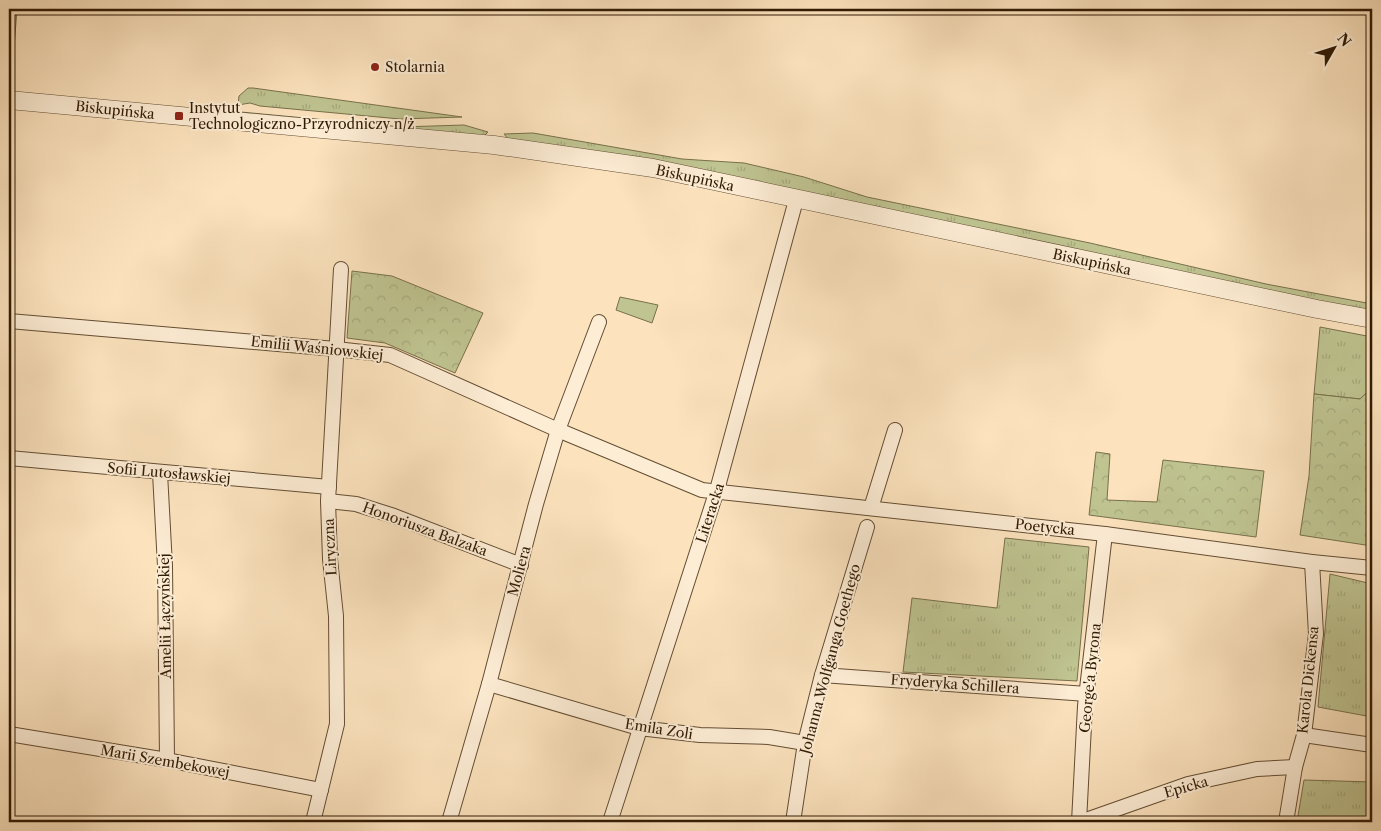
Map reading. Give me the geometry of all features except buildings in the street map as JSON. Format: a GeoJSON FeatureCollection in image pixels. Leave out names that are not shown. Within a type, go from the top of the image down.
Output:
{"type":"FeatureCollection","features":[{"type":"Feature","properties":{"kind":"street","name":"Biskupińska"},"geometry":{"type":"LineString","coordinates":[[9,100],[494,145],[653,168],[796,200],[1316,309],[1372,319]]}},
{"type":"Feature","properties":{"kind":"street","name":"Literacka"},"geometry":{"type":"LineString","coordinates":[[610,822],[639,728],[718,490],[796,200]]}},
{"type":"Feature","properties":{"kind":"street","name":"Liryczna"},"geometry":{"type":"LineString","coordinates":[[313,822],[333,743],[337,714],[336,616],[330,559],[328,494],[341,269]]}},
{"type":"Feature","properties":{"kind":"street","name":"Emilii Waśniowskiej"},"geometry":{"type":"LineString","coordinates":[[9,321],[390,355],[558,430],[702,490],[718,490]]}},
{"type":"Feature","properties":{"kind":"street","name":"Moliera"},"geometry":{"type":"LineString","coordinates":[[449,822],[489,684],[558,430],[599,322]]}},
{"type":"Feature","properties":{"kind":"street"},"geometry":{"type":"LineString","coordinates":[[871,508],[895,430]]}},
{"type":"Feature","properties":{"kind":"street","name":"Sofii Lutosławskiej"},"geometry":{"type":"LineString","coordinates":[[9,458],[160,473],[328,494]]}},
{"type":"Feature","properties":{"kind":"street","name":"Amelii Łączyńskiej"},"geometry":{"type":"LineString","coordinates":[[160,473],[165,566],[167,760]]}},
{"type":"Feature","properties":{"kind":"street","name":"Poetycka"},"geometry":{"type":"LineString","coordinates":[[718,490],[736,494],[1106,534],[1312,562],[1372,568]]}},
{"type":"Feature","properties":{"kind":"street","name":"Honoriusza Balzaka"},"geometry":{"type":"LineString","coordinates":[[328,494],[394,516],[521,565]]}},
{"type":"Feature","properties":{"kind":"street","name":"Johanna Wolfganga Goethego"},"geometry":{"type":"LineString","coordinates":[[793,822],[805,743],[822,675],[867,527]]}},
{"type":"Feature","properties":{"kind":"street","name":"George'a Byrona"},"geometry":{"type":"LineString","coordinates":[[1080,822],[1087,694],[1106,534]]}},
{"type":"Feature","properties":{"kind":"street","name":"Karola Dickensa"},"geometry":{"type":"LineString","coordinates":[[1286,822],[1295,767],[1304,735],[1316,634],[1312,562]]}},
{"type":"Feature","properties":{"kind":"street","name":"Fryderyka Schillera"},"geometry":{"type":"LineString","coordinates":[[822,675],[1087,694]]}},
{"type":"Feature","properties":{"kind":"street","name":"Emila Zoli"},"geometry":{"type":"LineString","coordinates":[[489,684],[639,728],[700,735],[769,737],[805,743]]}},
{"type":"Feature","properties":{"kind":"street","name":"Marii Szembekowej"},"geometry":{"type":"LineString","coordinates":[[9,734],[167,760],[321,790]]}},
{"type":"Feature","properties":{"kind":"street"},"geometry":{"type":"LineString","coordinates":[[1304,735],[1372,745]]}},
{"type":"Feature","properties":{"kind":"street","name":"Epicka"},"geometry":{"type":"LineString","coordinates":[[1080,822],[1188,784],[1257,769],[1295,767]]}},
{"type":"Feature","properties":{"kind":"green space"},"geometry":{"type":"Polygon","coordinates":[[[9,9],[17,9],[11,87],[9,86],[9,9]]]}},
{"type":"Feature","properties":{"kind":"green space"},"geometry":{"type":"Polygon","coordinates":[[[248,88],[462,117],[400,119],[260,106],[250,103],[238,105],[239,96],[248,88]]]}},
{"type":"Feature","properties":{"kind":"green space"},"geometry":{"type":"Polygon","coordinates":[[[241,112],[401,127],[464,125],[488,132],[483,137],[244,114],[241,112]]]}},
{"type":"Feature","properties":{"kind":"green space"},"geometry":{"type":"Polygon","coordinates":[[[533,133],[682,159],[744,163],[804,177],[867,197],[1090,243],[1266,284],[1372,304],[1372,314],[509,140],[504,134],[533,133]]]}},
{"type":"Feature","properties":{"kind":"green space"},"geometry":{"type":"Polygon","coordinates":[[[352,271],[392,276],[483,313],[455,373],[385,343],[347,338],[352,271]]]}},
{"type":"Feature","properties":{"kind":"green space"},"geometry":{"type":"Polygon","coordinates":[[[620,297],[658,305],[652,323],[616,310],[620,297]]]}},
{"type":"Feature","properties":{"kind":"green space"},"geometry":{"type":"Polygon","coordinates":[[[1320,327],[1372,337],[1372,388],[1360,399],[1314,394],[1320,327]]]}},
{"type":"Feature","properties":{"kind":"green space"},"geometry":{"type":"Polygon","coordinates":[[[1372,388],[1372,546],[1300,535],[1309,476],[1314,394],[1360,399],[1372,388]]]}},
{"type":"Feature","properties":{"kind":"green space"},"geometry":{"type":"Polygon","coordinates":[[[1096,452],[1110,454],[1107,500],[1157,502],[1163,460],[1264,471],[1256,537],[1089,515],[1096,452]]]}},
{"type":"Feature","properties":{"kind":"green space"},"geometry":{"type":"Polygon","coordinates":[[[1005,538],[1089,547],[1077,681],[903,672],[912,598],[997,608],[1005,538]]]}},
{"type":"Feature","properties":{"kind":"green space"},"geometry":{"type":"Polygon","coordinates":[[[1330,574],[1372,584],[1372,717],[1318,707],[1330,574]]]}},
{"type":"Feature","properties":{"kind":"green space"},"geometry":{"type":"Polygon","coordinates":[[[1304,780],[1372,782],[1372,822],[1297,822],[1304,780]]]}},
{"type":"Feature","properties":{"kind":"place","name":"Stolarnia"},"geometry":{"type":"Point","coordinates":[375,67]}},
{"type":"Feature","properties":{"kind":"place","name":"Instytut Technologiczno-Przyrodniczy n/ż"},"geometry":{"type":"Point","coordinates":[179,116]}}]}
